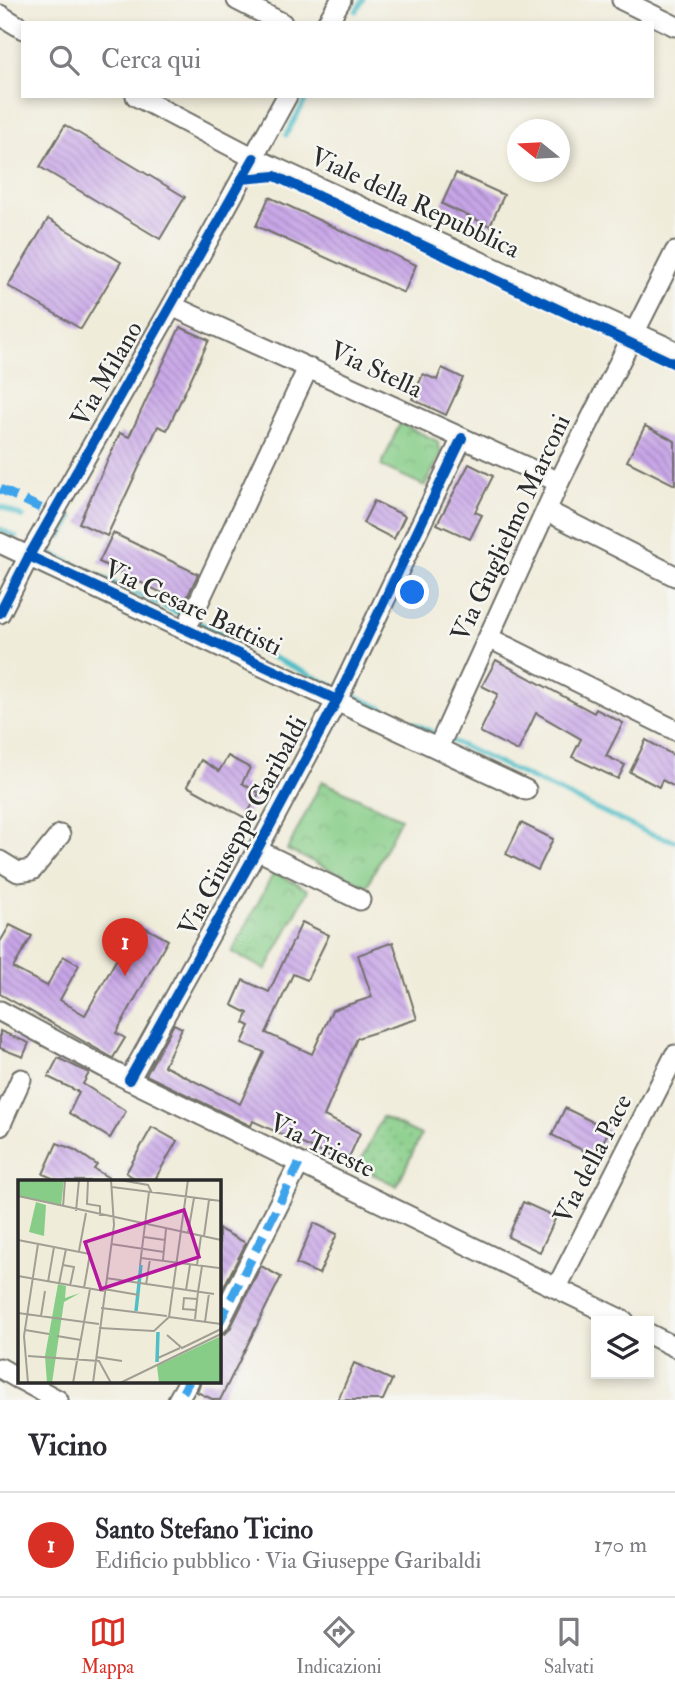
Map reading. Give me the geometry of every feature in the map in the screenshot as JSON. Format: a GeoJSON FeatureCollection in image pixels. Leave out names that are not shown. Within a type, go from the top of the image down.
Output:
{"type":"FeatureCollection","features":[{"type":"Feature","properties":{"kind":"street"},"geometry":{"type":"LineString","coordinates":[[237,0],[278,21]]}},
{"type":"Feature","properties":{"kind":"street"},"geometry":{"type":"LineString","coordinates":[[328,21],[341,0]]}},
{"type":"Feature","properties":{"kind":"street"},"geometry":{"type":"LineString","coordinates":[[622,0],[675,26]]}},
{"type":"Feature","properties":{"kind":"street"},"geometry":{"type":"LineString","coordinates":[[0,15],[21,28]]}},
{"type":"Feature","properties":{"kind":"street","name":"Viale della Repubblica"},"geometry":{"type":"LineString","coordinates":[[140,98],[254,158],[675,351]]}},
{"type":"Feature","properties":{"kind":"street","name":"Via Milano"},"geometry":{"type":"LineString","coordinates":[[0,613],[29,556],[172,306],[286,98]]}},
{"type":"Feature","properties":{"kind":"street","name":"Via Guglielmo Marconi"},"geometry":{"type":"LineString","coordinates":[[441,741],[559,482],[675,252]]}},
{"type":"Feature","properties":{"kind":"street","name":"Via Stella"},"geometry":{"type":"LineString","coordinates":[[172,306],[559,482]]}},
{"type":"Feature","properties":{"kind":"street"},"geometry":{"type":"LineString","coordinates":[[189,622],[308,368]]}},
{"type":"Feature","properties":{"kind":"street","name":"Via Giuseppe Garibaldi"},"geometry":{"type":"LineString","coordinates":[[130,1080],[340,694],[462,438]]}},
{"type":"Feature","properties":{"kind":"street"},"geometry":{"type":"LineString","coordinates":[[547,511],[675,576]]}},
{"type":"Feature","properties":{"kind":"street","name":"Via Cesare Battisti"},"geometry":{"type":"LineString","coordinates":[[0,543],[189,622],[441,741],[526,790]]}},
{"type":"Feature","properties":{"kind":"street"},"geometry":{"type":"LineString","coordinates":[[489,638],[675,730]]}},
{"type":"Feature","properties":{"kind":"street"},"geometry":{"type":"LineString","coordinates":[[0,861],[18,872],[32,870],[60,835]]}},
{"type":"Feature","properties":{"kind":"street"},"geometry":{"type":"LineString","coordinates":[[257,850],[360,900]]}},
{"type":"Feature","properties":{"kind":"street","name":"Via Trieste"},"geometry":{"type":"LineString","coordinates":[[0,1010],[130,1080],[614,1316]]}},
{"type":"Feature","properties":{"kind":"street","name":"Via della Pace"},"geometry":{"type":"LineString","coordinates":[[557,1287],[675,1055]]}},
{"type":"Feature","properties":{"kind":"street"},"geometry":{"type":"LineString","coordinates":[[0,1126],[21,1079]]}},
{"type":"Feature","properties":{"kind":"street"},"geometry":{"type":"LineString","coordinates":[[220,1321],[299,1164]]}},
{"type":"Feature","properties":{"kind":"street"},"geometry":{"type":"LineString","coordinates":[[654,1336],[675,1347]]}},
{"type":"Feature","properties":{"kind":"street"},"geometry":{"type":"LineString","coordinates":[[0,1368],[18,1378]]}},
{"type":"Feature","properties":{"kind":"street"},"geometry":{"type":"LineString","coordinates":[[25,1382],[58,1400]]}},
{"type":"Feature","properties":{"kind":"green space"},"geometry":{"type":"Polygon","coordinates":[[[400,423],[437,441],[441,453],[425,486],[381,466],[400,423]]]}},
{"type":"Feature","properties":{"kind":"green space"},"geometry":{"type":"Polygon","coordinates":[[[322,781],[401,818],[367,886],[287,850],[322,781]]]}},
{"type":"Feature","properties":{"kind":"green space"},"geometry":{"type":"Polygon","coordinates":[[[274,872],[308,890],[266,970],[232,952],[274,872]]]}},
{"type":"Feature","properties":{"kind":"green space"},"geometry":{"type":"Polygon","coordinates":[[[382,1117],[421,1135],[397,1186],[358,1167],[382,1117]]]}},
{"type":"Feature","properties":{"kind":"building"},"geometry":{"type":"Polygon","coordinates":[[[65,125],[185,197],[160,239],[40,167],[65,125]]]}},
{"type":"Feature","properties":{"kind":"building"},"geometry":{"type":"Polygon","coordinates":[[[456,173],[504,195],[490,226],[442,204],[456,173]]]}},
{"type":"Feature","properties":{"kind":"building"},"geometry":{"type":"Polygon","coordinates":[[[269,197],[416,265],[404,293],[256,226],[269,197]]]}},
{"type":"Feature","properties":{"kind":"building"},"geometry":{"type":"Polygon","coordinates":[[[48,219],[121,262],[81,329],[8,286],[48,219]]]}},
{"type":"Feature","properties":{"kind":"building"},"geometry":{"type":"Polygon","coordinates":[[[180,327],[209,340],[167,430],[158,426],[107,536],[79,523],[120,433],[129,437],[180,327]]]}},
{"type":"Feature","properties":{"kind":"building"},"geometry":{"type":"Polygon","coordinates":[[[442,368],[463,378],[446,415],[412,399],[423,374],[437,380],[442,368]]]}},
{"type":"Feature","properties":{"kind":"building"},"geometry":{"type":"Polygon","coordinates":[[[645,426],[675,441],[675,485],[627,461],[645,426]]]}},
{"type":"Feature","properties":{"kind":"building"},"geometry":{"type":"Polygon","coordinates":[[[469,464],[493,476],[475,512],[482,515],[470,539],[437,524],[469,464]]]}},
{"type":"Feature","properties":{"kind":"building"},"geometry":{"type":"Polygon","coordinates":[[[374,501],[405,516],[394,539],[363,523],[374,501]]]}},
{"type":"Feature","properties":{"kind":"building"},"geometry":{"type":"Polygon","coordinates":[[[113,533],[198,574],[184,604],[99,562],[113,533]]]}},
{"type":"Feature","properties":{"kind":"building"},"geometry":{"type":"Polygon","coordinates":[[[496,660],[594,713],[596,709],[623,723],[606,756],[625,765],[618,779],[572,757],[581,739],[536,713],[518,751],[480,732],[498,694],[482,686],[496,660]]]}},
{"type":"Feature","properties":{"kind":"building"},"geometry":{"type":"Polygon","coordinates":[[[646,740],[675,756],[675,787],[662,780],[659,787],[630,772],[646,740]]]}},
{"type":"Feature","properties":{"kind":"building"},"geometry":{"type":"Polygon","coordinates":[[[228,756],[250,768],[242,783],[259,793],[245,818],[187,786],[201,760],[219,771],[228,756]]]}},
{"type":"Feature","properties":{"kind":"building"},"geometry":{"type":"Polygon","coordinates":[[[521,823],[553,839],[538,870],[506,854],[521,823]]]}},
{"type":"Feature","properties":{"kind":"building"},"geometry":{"type":"Polygon","coordinates":[[[302,922],[329,935],[307,980],[293,974],[266,1033],[312,1054],[332,1010],[372,997],[358,955],[393,942],[417,1019],[357,1038],[324,1116],[360,1133],[346,1164],[253,1121],[251,1126],[146,1075],[174,1024],[182,1028],[164,1066],[240,1104],[264,1052],[242,1043],[250,1026],[244,1023],[248,1013],[232,1005],[243,980],[269,992],[302,922]]]}},
{"type":"Feature","properties":{"kind":"building"},"geometry":{"type":"Polygon","coordinates":[[[137,923],[168,940],[116,1033],[125,1038],[113,1058],[0,994],[0,942],[10,925],[32,936],[13,968],[47,986],[63,956],[79,965],[60,1000],[85,1015],[137,923]]]}},
{"type":"Feature","properties":{"kind":"building"},"geometry":{"type":"Polygon","coordinates":[[[0,1031],[29,1043],[23,1057],[0,1048],[0,1031]]]}},
{"type":"Feature","properties":{"kind":"building"},"geometry":{"type":"Polygon","coordinates":[[[58,1058],[89,1073],[83,1084],[126,1111],[110,1138],[69,1113],[79,1092],[48,1077],[58,1058]]]}},
{"type":"Feature","properties":{"kind":"building"},"geometry":{"type":"Polygon","coordinates":[[[565,1108],[609,1130],[596,1157],[552,1135],[565,1108]]]}},
{"type":"Feature","properties":{"kind":"building"},"geometry":{"type":"Polygon","coordinates":[[[152,1127],[177,1141],[155,1180],[138,1180],[126,1173],[152,1127]]]}},
{"type":"Feature","properties":{"kind":"building"},"geometry":{"type":"Polygon","coordinates":[[[57,1143],[75,1150],[97,1165],[94,1169],[112,1180],[57,1180],[43,1174],[57,1143]]]}},
{"type":"Feature","properties":{"kind":"building"},"geometry":{"type":"Polygon","coordinates":[[[523,1202],[556,1217],[540,1252],[508,1237],[523,1202]]]}},
{"type":"Feature","properties":{"kind":"building"},"geometry":{"type":"Polygon","coordinates":[[[314,1223],[337,1234],[319,1274],[296,1264],[314,1223]]]}},
{"type":"Feature","properties":{"kind":"building"},"geometry":{"type":"Polygon","coordinates":[[[220,1230],[246,1243],[220,1294],[220,1230]]]}},
{"type":"Feature","properties":{"kind":"building"},"geometry":{"type":"Polygon","coordinates":[[[261,1266],[281,1277],[220,1400],[214,1400],[197,1392],[201,1382],[220,1382],[220,1335],[230,1329],[261,1266]]]}},
{"type":"Feature","properties":{"kind":"building"},"geometry":{"type":"Polygon","coordinates":[[[354,1363],[392,1380],[383,1400],[338,1400],[354,1363]]]}},
{"type":"Feature","properties":{"kind":"waterway"},"geometry":{"type":"LineString","coordinates":[[356,11],[363,0]]}},
{"type":"Feature","properties":{"kind":"waterway"},"geometry":{"type":"LineString","coordinates":[[286,135],[307,98]]}},
{"type":"Feature","properties":{"kind":"waterway"},"geometry":{"type":"LineString","coordinates":[[0,506],[23,517]]}},
{"type":"Feature","properties":{"kind":"waterway"},"geometry":{"type":"LineString","coordinates":[[62,536],[72,518]]}},
{"type":"Feature","properties":{"kind":"waterway"},"geometry":{"type":"LineString","coordinates":[[0,529],[16,537]]}},
{"type":"Feature","properties":{"kind":"waterway"},"geometry":{"type":"LineString","coordinates":[[52,554],[186,617]]}},
{"type":"Feature","properties":{"kind":"waterway"},"geometry":{"type":"LineString","coordinates":[[195,621],[338,688]]}},
{"type":"Feature","properties":{"kind":"waterway"},"geometry":{"type":"LineString","coordinates":[[347,692],[648,833],[675,841]]}},
{"type":"Feature","properties":{"kind":"marked path"},"geometry":{"type":"LineString","coordinates":[[0,489],[53,514]]}},
{"type":"Feature","properties":{"kind":"marked path"},"geometry":{"type":"LineString","coordinates":[[220,1321],[299,1164]]}},
{"type":"Feature","properties":{"kind":"marked path"},"geometry":{"type":"LineString","coordinates":[[183,1392],[188,1382]]}},
{"type":"Feature","properties":{"kind":"cycle path"},"geometry":{"type":"LineString","coordinates":[[0,613],[29,556],[254,158]]}},
{"type":"Feature","properties":{"kind":"cycle path"},"geometry":{"type":"LineString","coordinates":[[242,179],[275,176],[675,364]]}},
{"type":"Feature","properties":{"kind":"cycle path"},"geometry":{"type":"LineString","coordinates":[[129,1080],[337,700],[462,438]]}},
{"type":"Feature","properties":{"kind":"cycle path"},"geometry":{"type":"LineString","coordinates":[[29,556],[337,700]]}},
{"type":"Feature","properties":{"kind":"place","name":"Santo Stefano Ticino"},"geometry":{"type":"Point","coordinates":[125,976]}}]}
